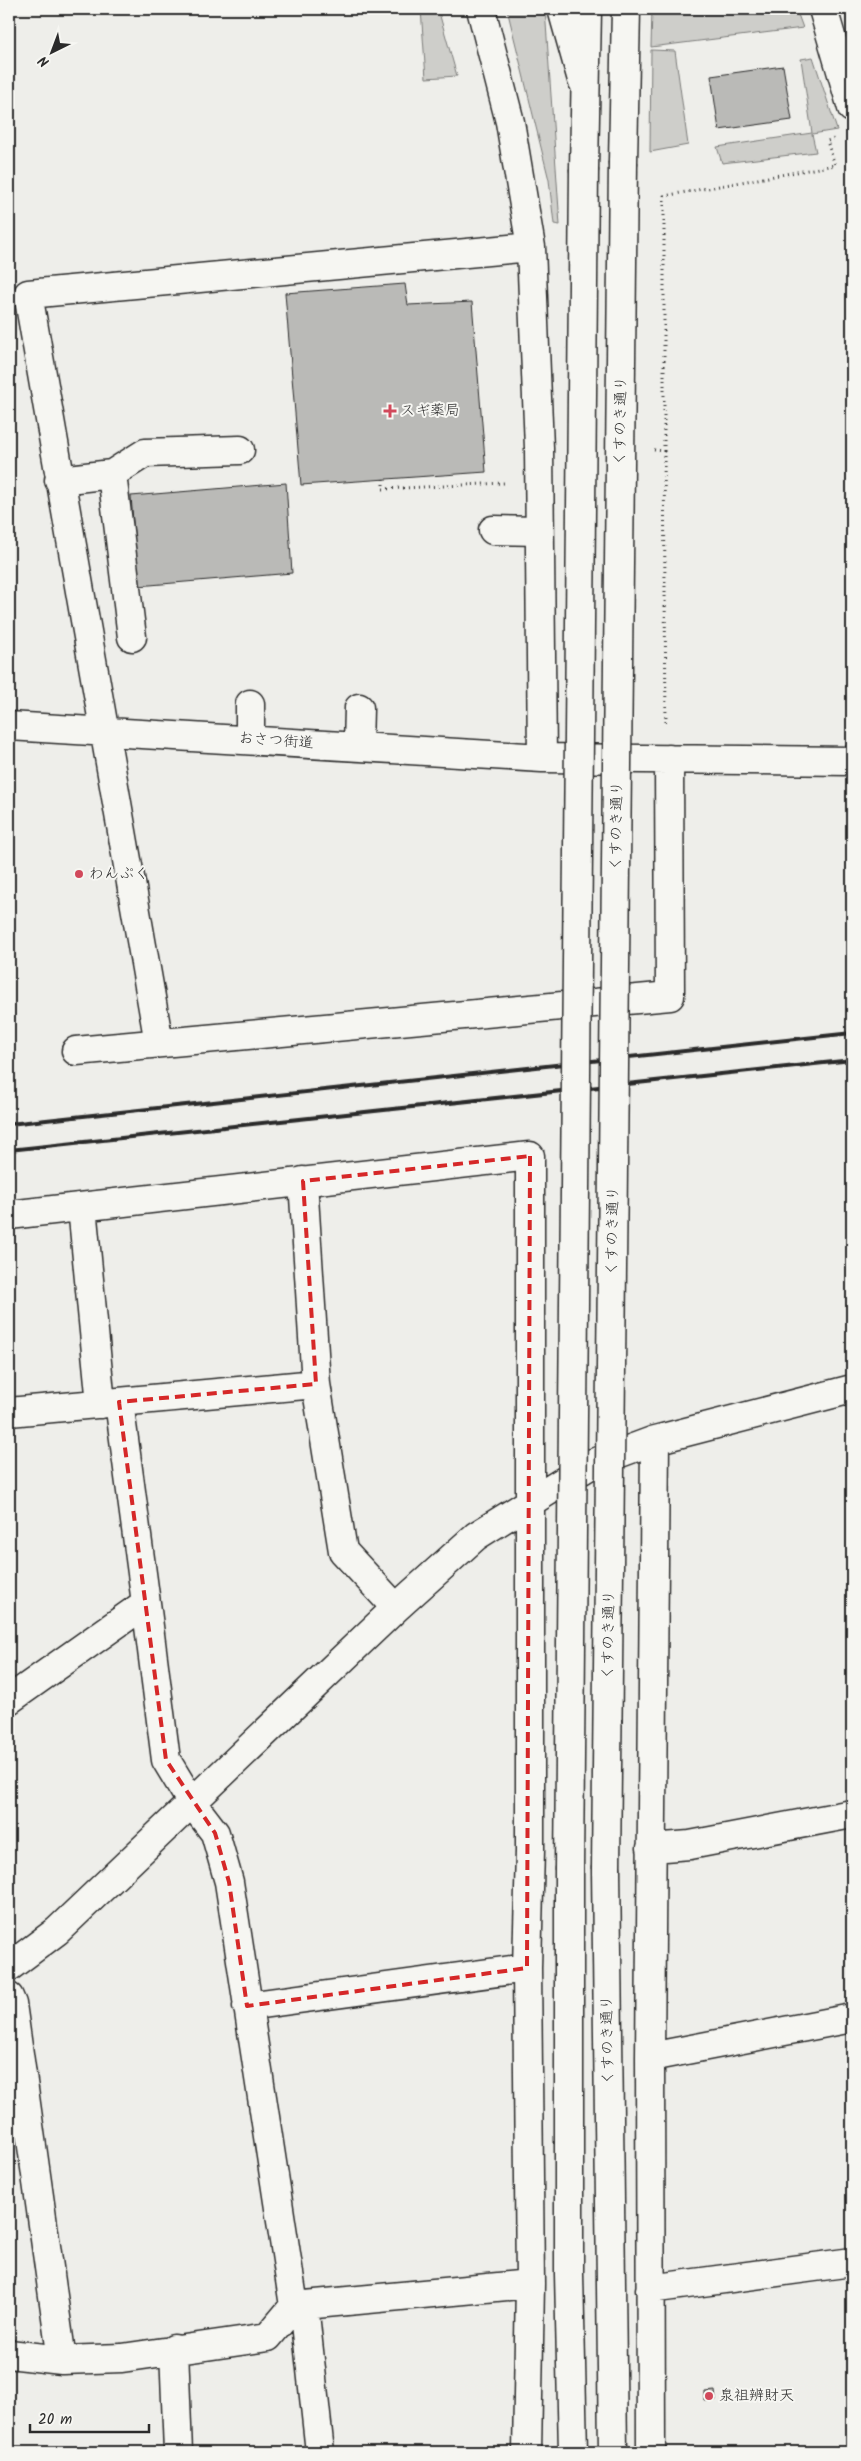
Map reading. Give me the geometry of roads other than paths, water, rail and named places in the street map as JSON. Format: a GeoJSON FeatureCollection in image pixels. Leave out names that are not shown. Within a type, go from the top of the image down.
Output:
{"type":"FeatureCollection","features":[{"type":"Feature","properties":{"kind":"street"},"geometry":{"type":"LineString","coordinates":[[481,9],[510,122],[531,247],[539,531],[542,758]]}},
{"type":"Feature","properties":{"kind":"street"},"geometry":{"type":"LineString","coordinates":[[562,9],[586,94]]}},
{"type":"Feature","properties":{"kind":"street"},"geometry":{"type":"LineString","coordinates":[[572,2452],[568,2274],[569,1870],[587,9]]}},
{"type":"Feature","properties":{"kind":"street","name":"くすのき通り"},"geometry":{"type":"LineString","coordinates":[[613,2452],[606,1870],[626,9]]}},
{"type":"Feature","properties":{"kind":"street"},"geometry":{"type":"LineString","coordinates":[[823,9],[852,108]]}},
{"type":"Feature","properties":{"kind":"street"},"geometry":{"type":"LineString","coordinates":[[159,1043],[59,480],[18,294],[226,284],[531,247]]}},
{"type":"Feature","properties":{"kind":"street"},"geometry":{"type":"LineString","coordinates":[[59,480],[112,474],[145,453],[240,450]]}},
{"type":"Feature","properties":{"kind":"street"},"geometry":{"type":"LineString","coordinates":[[112,474],[132,637]]}},
{"type":"Feature","properties":{"kind":"street"},"geometry":{"type":"LineString","coordinates":[[493,530],[539,531]]}},
{"type":"Feature","properties":{"kind":"street"},"geometry":{"type":"LineString","coordinates":[[250,704],[250,739]]}},
{"type":"Feature","properties":{"kind":"street"},"geometry":{"type":"LineString","coordinates":[[358,746],[360,708]]}},
{"type":"Feature","properties":{"kind":"street","name":"おさつ街道"},"geometry":{"type":"LineString","coordinates":[[9,726],[104,730],[542,758],[852,761]]}},
{"type":"Feature","properties":{"kind":"street"},"geometry":{"type":"LineString","coordinates":[[76,1050],[670,996],[669,759]]}},
{"type":"Feature","properties":{"kind":"street"},"geometry":{"type":"LineString","coordinates":[[9,1215],[530,1156],[530,1850],[528,1968],[530,2284],[527,2452]]}},
{"type":"Feature","properties":{"kind":"street"},"geometry":{"type":"LineString","coordinates":[[303,1182],[316,1384],[343,1551],[396,1608]]}},
{"type":"Feature","properties":{"kind":"street"},"geometry":{"type":"LineString","coordinates":[[82,1207],[110,1403],[146,1603],[166,1760],[192,1803],[214,1833],[229,1882],[247,2006],[299,2306],[320,2452]]}},
{"type":"Feature","properties":{"kind":"street"},"geometry":{"type":"LineString","coordinates":[[9,1412],[316,1384]]}},
{"type":"Feature","properties":{"kind":"street"},"geometry":{"type":"LineString","coordinates":[[9,1967],[57,1931],[396,1608],[476,1536],[593,1463],[654,1440],[852,1389]]}},
{"type":"Feature","properties":{"kind":"street"},"geometry":{"type":"LineString","coordinates":[[651,2452],[650,2057],[654,1440]]}},
{"type":"Feature","properties":{"kind":"street"},"geometry":{"type":"LineString","coordinates":[[9,1700],[146,1603]]}},
{"type":"Feature","properties":{"kind":"street"},"geometry":{"type":"LineString","coordinates":[[651,1848],[690,1844],[852,1814]]}},
{"type":"Feature","properties":{"kind":"street"},"geometry":{"type":"LineString","coordinates":[[247,2006],[528,1968]]}},
{"type":"Feature","properties":{"kind":"street"},"geometry":{"type":"LineString","coordinates":[[9,1997],[12,2004],[62,2360]]}},
{"type":"Feature","properties":{"kind":"street"},"geometry":{"type":"LineString","coordinates":[[650,2057],[852,2018]]}},
{"type":"Feature","properties":{"kind":"street"},"geometry":{"type":"LineString","coordinates":[[650,2289],[852,2262]]}},
{"type":"Feature","properties":{"kind":"street"},"geometry":{"type":"LineString","coordinates":[[9,2354],[62,2360],[122,2358],[174,2349],[268,2338],[299,2306],[530,2284]]}},
{"type":"Feature","properties":{"kind":"street"},"geometry":{"type":"LineString","coordinates":[[174,2349],[178,2452]]}},
{"type":"Feature","properties":{"kind":"railway"},"geometry":{"type":"LineString","coordinates":[[9,1124],[852,1033]]}},
{"type":"Feature","properties":{"kind":"railway"},"geometry":{"type":"LineString","coordinates":[[9,1150],[852,1060]]}},
{"type":"Feature","properties":{"kind":"place","name":"スギ薬局"},"geometry":{"type":"Point","coordinates":[390,411]}},
{"type":"Feature","properties":{"kind":"place","name":"わんぷく"},"geometry":{"type":"Point","coordinates":[79,874]}},
{"type":"Feature","properties":{"kind":"place","name":"泉祖辨財天"},"geometry":{"type":"Point","coordinates":[709,2396]}}]}
